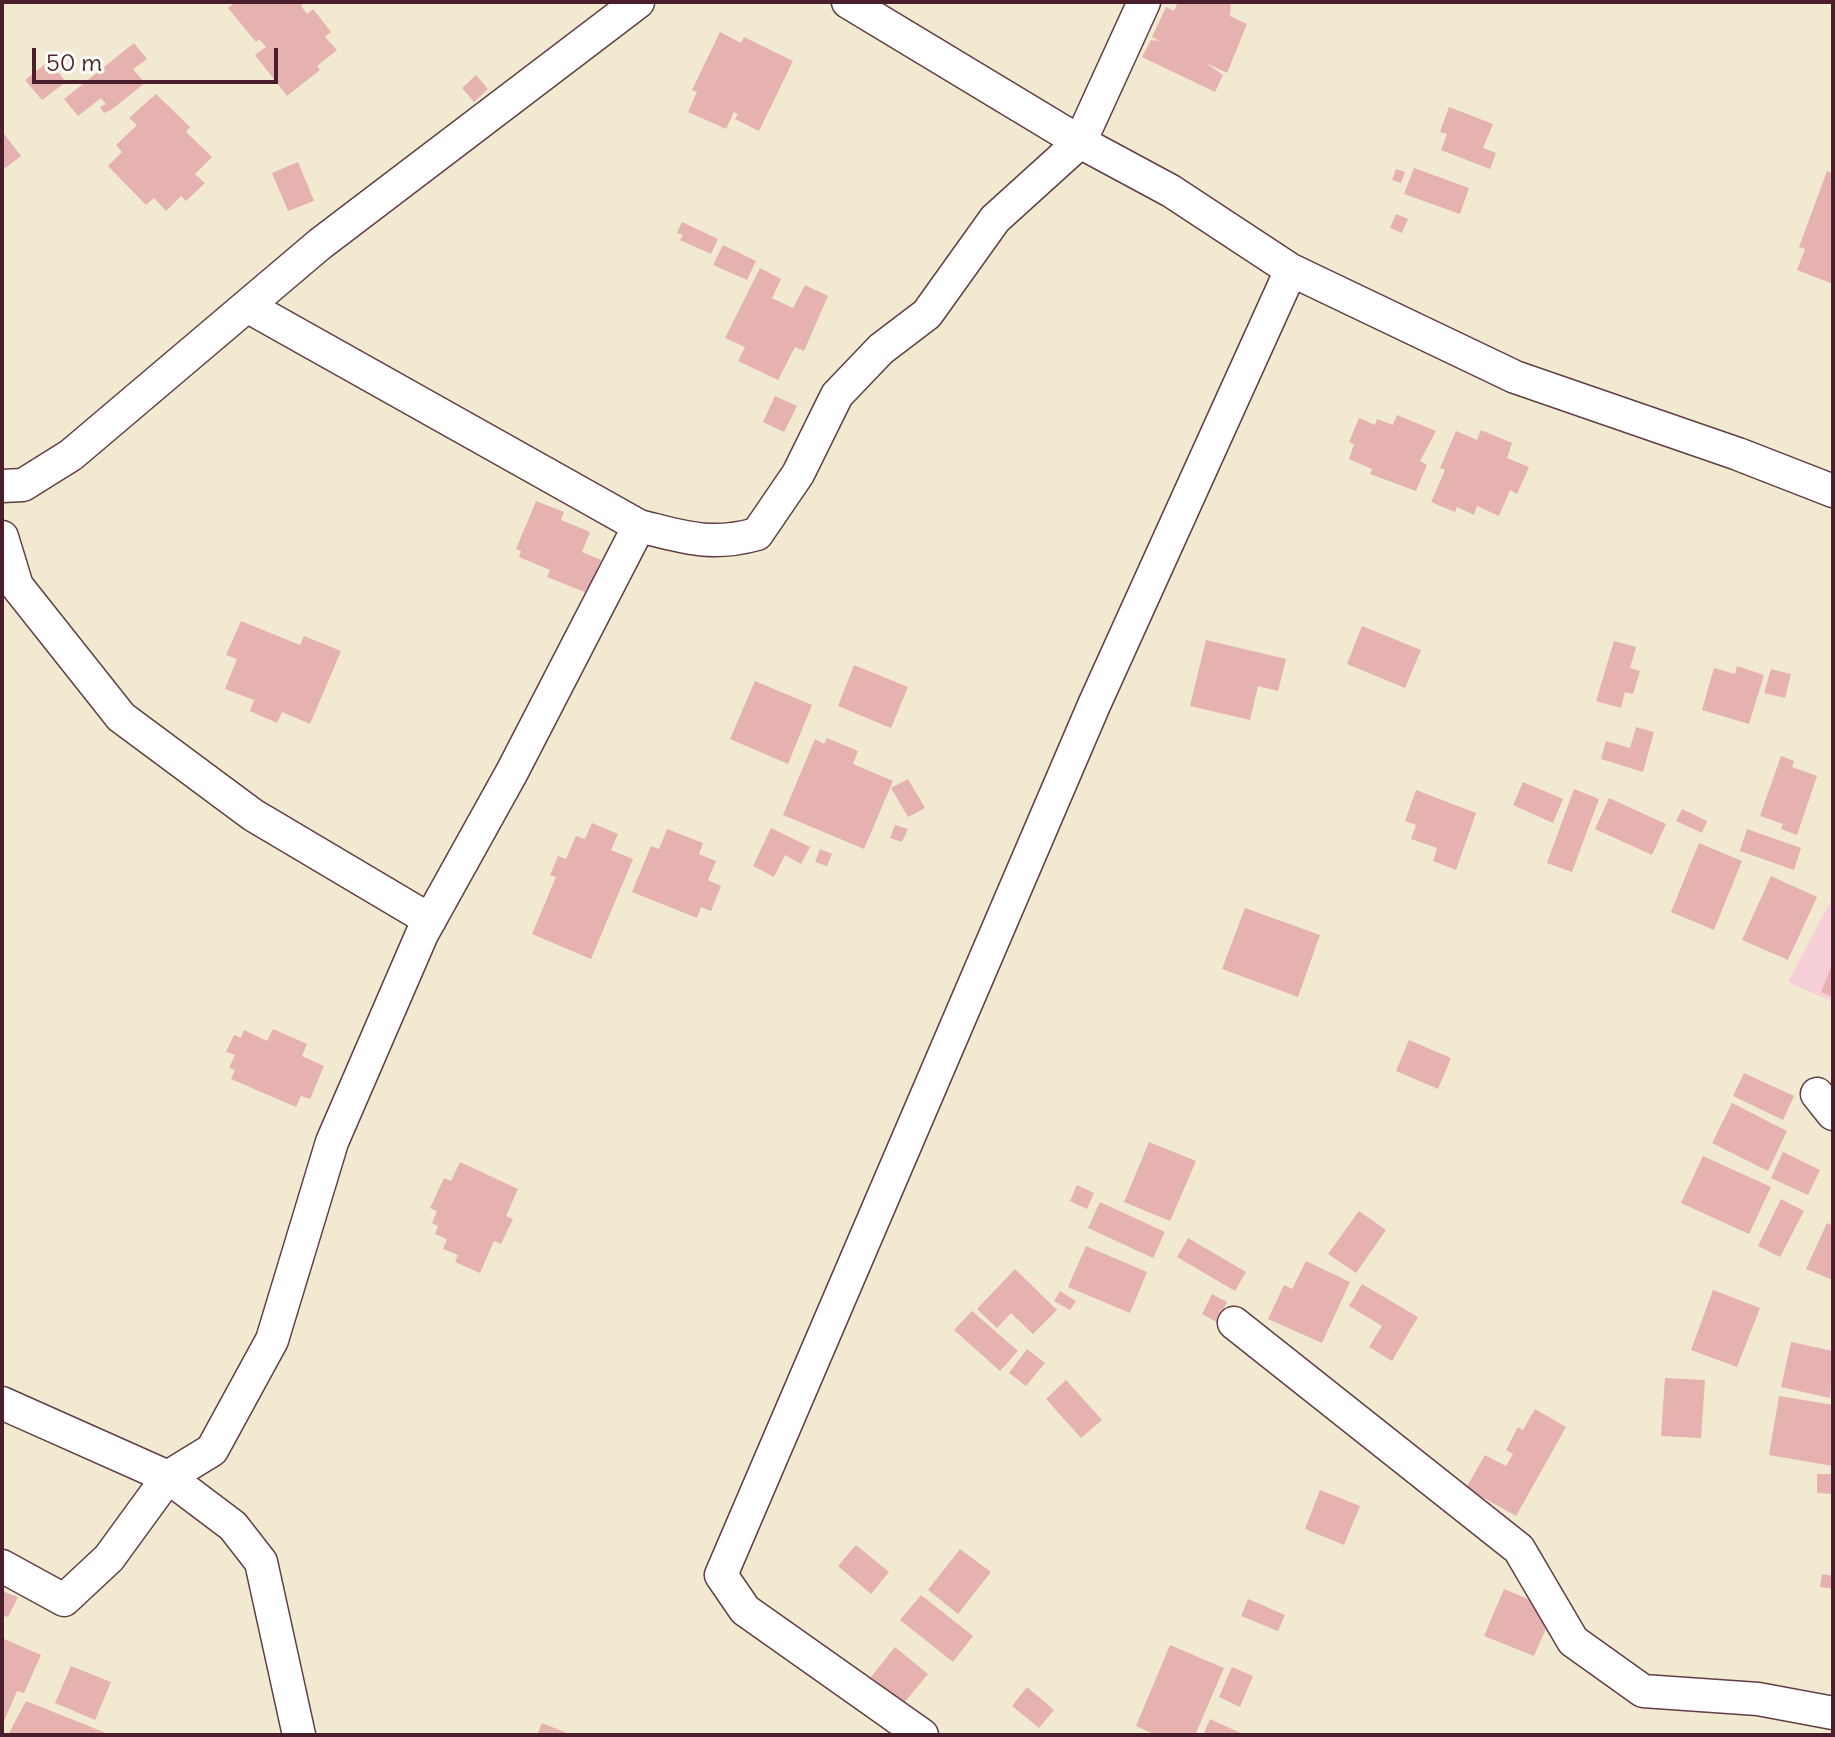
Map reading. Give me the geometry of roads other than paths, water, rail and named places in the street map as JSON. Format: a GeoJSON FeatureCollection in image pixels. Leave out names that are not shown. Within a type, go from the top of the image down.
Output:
{"type":"FeatureCollection","features":[{"type":"Feature","properties":{"kind":"street"},"geometry":{"type":"LineString","coordinates":[[2,486],[23,485],[71,455],[333,234],[638,2]]}},
{"type":"Feature","properties":{"kind":"street"},"geometry":{"type":"LineString","coordinates":[[848,2],[1080,142],[1171,191],[1291,270],[1515,377],[1738,454],[1833,491]]}},
{"type":"Feature","properties":{"kind":"street"},"geometry":{"type":"LineString","coordinates":[[247,306],[639,526],[706,543],[729,542],[757,534],[798,474],[837,395],[881,349],[927,314],[995,219],[1080,142],[1144,2]]}},
{"type":"Feature","properties":{"kind":"street"},"geometry":{"type":"LineString","coordinates":[[922,1735],[745,1610],[721,1575],[1094,705],[1291,270]]}},
{"type":"Feature","properties":{"kind":"street"},"geometry":{"type":"LineString","coordinates":[[2,1566],[64,1600],[109,1558],[168,1477],[212,1450],[272,1340],[332,1142],[430,920],[512,772],[639,526]]}},
{"type":"Feature","properties":{"kind":"street"},"geometry":{"type":"LineString","coordinates":[[2,537],[17,586],[121,717],[253,815],[430,920]]}},
{"type":"Feature","properties":{"kind":"street"},"geometry":{"type":"LineString","coordinates":[[1234,1323],[1519,1549],[1573,1641],[1643,1691],[1758,1699],[1833,1713]]}},
{"type":"Feature","properties":{"kind":"street"},"geometry":{"type":"LineString","coordinates":[[2,1403],[168,1477],[233,1526],[261,1562],[299,1735]]}}]}
